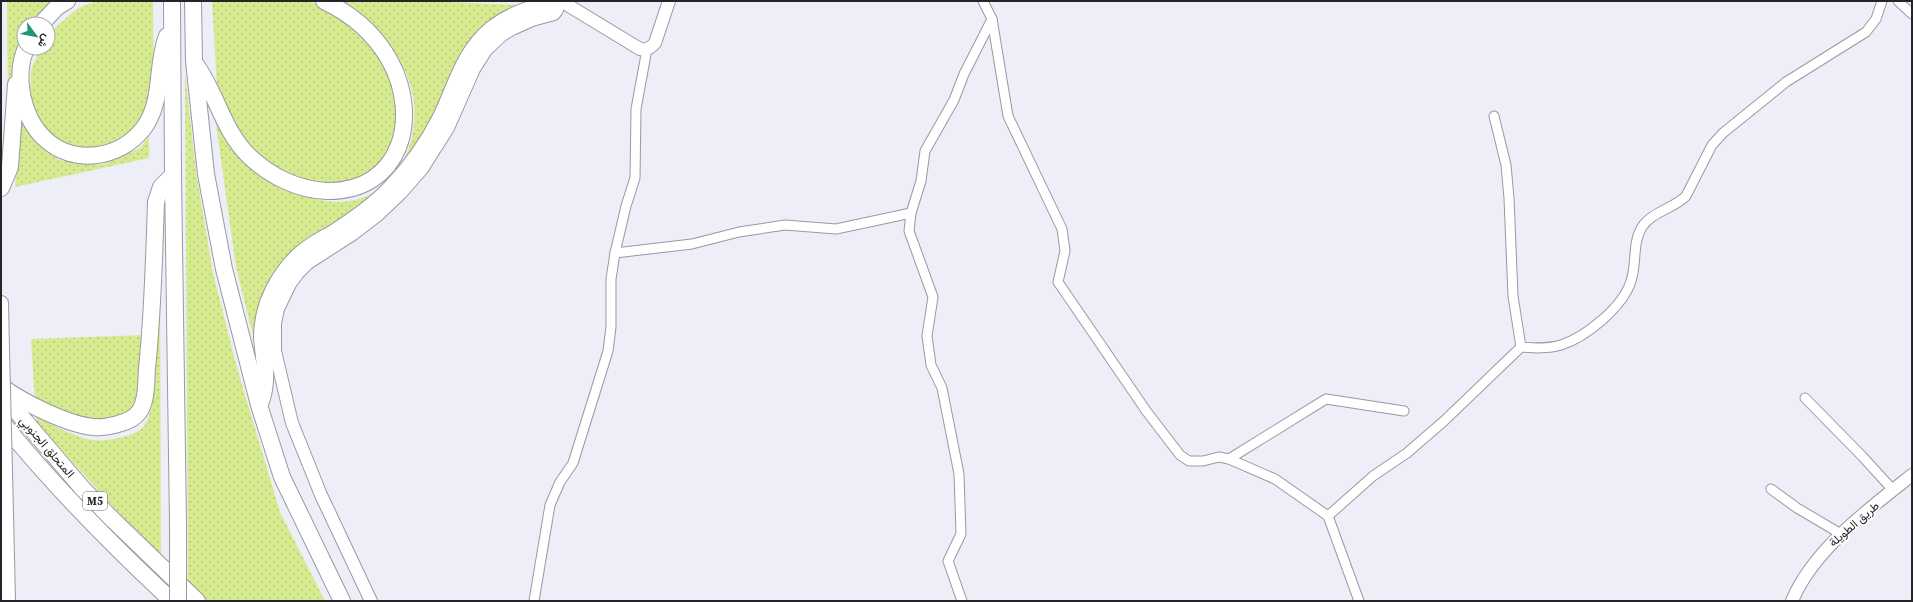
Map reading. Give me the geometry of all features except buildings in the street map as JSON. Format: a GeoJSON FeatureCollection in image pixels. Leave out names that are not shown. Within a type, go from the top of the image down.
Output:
{"type":"FeatureCollection","features":[{"type":"Feature","properties":{"kind":"highway"},"geometry":{"type":"LineString","coordinates":[[49,16],[57,7],[67,1]]}},
{"type":"Feature","properties":{"kind":"highway"},"geometry":{"type":"LineString","coordinates":[[194,61],[232,134],[248,155],[268,171],[292,184],[320,190],[342,190],[363,185],[384,170],[398,149],[404,124],[402,92],[397,76],[379,45],[352,17],[324,1]]}},
{"type":"Feature","properties":{"kind":"highway"},"geometry":{"type":"LineString","coordinates":[[259,405],[266,382],[262,336],[264,321],[272,292],[286,270],[303,252],[365,211],[401,176],[433,132],[446,106],[464,63],[484,37],[499,24],[514,15],[552,1]]}},
{"type":"Feature","properties":{"kind":"highway"},"geometry":{"type":"LineString","coordinates":[[194,6],[194,61],[206,174],[224,269],[259,405],[282,477],[342,601]]}},
{"type":"Feature","properties":{"kind":"highway"},"geometry":{"type":"LineString","coordinates":[[21,66],[20,80],[25,105],[36,128],[44,138],[65,151],[77,155],[102,155],[125,146],[135,138],[150,120],[157,98],[162,51],[172,13]]}},
{"type":"Feature","properties":{"kind":"highway"},"geometry":{"type":"LineString","coordinates":[[172,13],[178,601]]}},
{"type":"Feature","properties":{"kind":"highway"},"geometry":{"type":"LineString","coordinates":[[1,188],[10,167],[15,91],[24,56]]}},
{"type":"Feature","properties":{"kind":"highway"},"geometry":{"type":"LineString","coordinates":[[1,386],[12,395],[29,404],[86,426],[108,426],[129,420],[136,415],[143,404],[149,353],[156,202],[161,187],[173,175]]}},
{"type":"Feature","properties":{"kind":"highway","name":"المتحلق الجنوبي"},"geometry":{"type":"LineString","coordinates":[[1,393],[83,489],[197,601]]}},
{"type":"Feature","properties":{"kind":"highway","name":"المتحلق الجنوبي"},"geometry":{"type":"LineString","coordinates":[[1,421],[34,462],[96,528],[172,601]]}},
{"type":"Feature","properties":{"kind":"main road"},"geometry":{"type":"LineString","coordinates":[[1,303],[5,471],[4,532],[8,601]]}},
{"type":"Feature","properties":{"kind":"street"},"geometry":{"type":"LineString","coordinates":[[371,601],[321,495],[292,422],[275,351],[274,330],[278,309],[286,290],[298,273],[308,263],[353,234],[378,215],[401,193],[422,169],[448,128],[474,69],[486,50],[512,29],[532,20],[554,14],[557,10],[557,1]]}},
{"type":"Feature","properties":{"kind":"street"},"geometry":{"type":"LineString","coordinates":[[560,1],[580,5],[640,49],[647,49],[655,43],[668,1]]}},
{"type":"Feature","properties":{"kind":"street"},"geometry":{"type":"LineString","coordinates":[[983,1],[992,19],[1008,116],[1062,229],[1066,251],[1058,282],[1147,412],[1180,455],[1189,461],[1203,461],[1219,457],[1230,459],[1275,479],[1328,516],[1359,601]]}},
{"type":"Feature","properties":{"kind":"street"},"geometry":{"type":"LineString","coordinates":[[1328,516],[1373,476],[1407,452],[1444,421],[1521,347],[1548,347],[1572,340],[1587,332],[1614,309],[1627,291],[1631,281],[1638,236],[1642,228],[1651,217],[1680,202],[1686,196],[1712,145],[1723,133],[1786,82],[1866,32],[1876,19],[1882,1]]}},
{"type":"Feature","properties":{"kind":"street"},"geometry":{"type":"LineString","coordinates":[[1898,1],[1912,14]]}},
{"type":"Feature","properties":{"kind":"street"},"geometry":{"type":"LineString","coordinates":[[962,601],[948,560],[961,534],[959,474],[942,388],[931,364],[927,336],[933,298],[909,231],[911,213],[922,181],[925,151],[954,100],[964,74],[992,19]]}},
{"type":"Feature","properties":{"kind":"street"},"geometry":{"type":"LineString","coordinates":[[534,601],[550,505],[560,482],[573,463],[608,351],[611,327],[611,279],[615,253],[626,206],[635,178],[636,109],[647,49]]}},
{"type":"Feature","properties":{"kind":"street"},"geometry":{"type":"LineString","coordinates":[[1494,116],[1506,165],[1512,296],[1521,347]]}},
{"type":"Feature","properties":{"kind":"street"},"geometry":{"type":"LineString","coordinates":[[615,253],[692,244],[739,232],[785,225],[836,229],[911,213]]}},
{"type":"Feature","properties":{"kind":"street"},"geometry":{"type":"LineString","coordinates":[[1805,398],[1893,490]]}},
{"type":"Feature","properties":{"kind":"street"},"geometry":{"type":"LineString","coordinates":[[1230,459],[1326,399],[1404,411]]}},
{"type":"Feature","properties":{"kind":"street","name":"طريق الطويلة"},"geometry":{"type":"LineString","coordinates":[[1792,601],[1796,591],[1828,546],[1840,534],[1912,475]]}},
{"type":"Feature","properties":{"kind":"street"},"geometry":{"type":"LineString","coordinates":[[1771,489],[1797,508],[1840,534]]}},
{"type":"Feature","properties":{"kind":"green space"},"geometry":{"type":"Polygon","coordinates":[[[7,1],[65,1],[47,16],[16,16],[16,56],[22,56],[8,130],[7,1]]]}},
{"type":"Feature","properties":{"kind":"green space"},"geometry":{"type":"Polygon","coordinates":[[[97,1],[153,1],[154,107],[133,138],[101,154],[66,148],[42,129],[30,101],[31,70],[37,56],[56,56],[56,27],[78,8],[97,1]]]}},
{"type":"Feature","properties":{"kind":"green space"},"geometry":{"type":"Polygon","coordinates":[[[212,1],[307,1],[321,5],[367,35],[396,81],[400,143],[364,185],[307,186],[267,164],[235,131],[217,87],[212,1]]]}},
{"type":"Feature","properties":{"kind":"green space"},"geometry":{"type":"Polygon","coordinates":[[[335,1],[427,1],[541,6],[506,19],[394,185],[304,251],[257,352],[236,267],[214,110],[278,185],[294,193],[316,199],[340,202],[360,199],[378,190],[393,177],[404,160],[411,140],[414,118],[413,95],[412,88],[400,61],[389,43],[371,24],[335,1]]]}},
{"type":"Feature","properties":{"kind":"green space"},"geometry":{"type":"Polygon","coordinates":[[[185,72],[196,172],[213,273],[237,368],[280,512],[325,601],[206,601],[188,583],[185,72]]]}},
{"type":"Feature","properties":{"kind":"green space"},"geometry":{"type":"Polygon","coordinates":[[[20,106],[33,137],[59,160],[102,165],[140,148],[149,136],[149,158],[15,187],[20,106]]]}},
{"type":"Feature","properties":{"kind":"green space"},"geometry":{"type":"Polygon","coordinates":[[[160,262],[161,559],[36,422],[36,416],[70,433],[91,440],[111,439],[126,436],[139,431],[143,427],[148,419],[154,393],[156,323],[160,262]]]}},
{"type":"Feature","properties":{"kind":"green space"},"geometry":{"type":"Polygon","coordinates":[[[145,335],[138,408],[107,426],[35,401],[31,339],[145,335]]]}}]}
